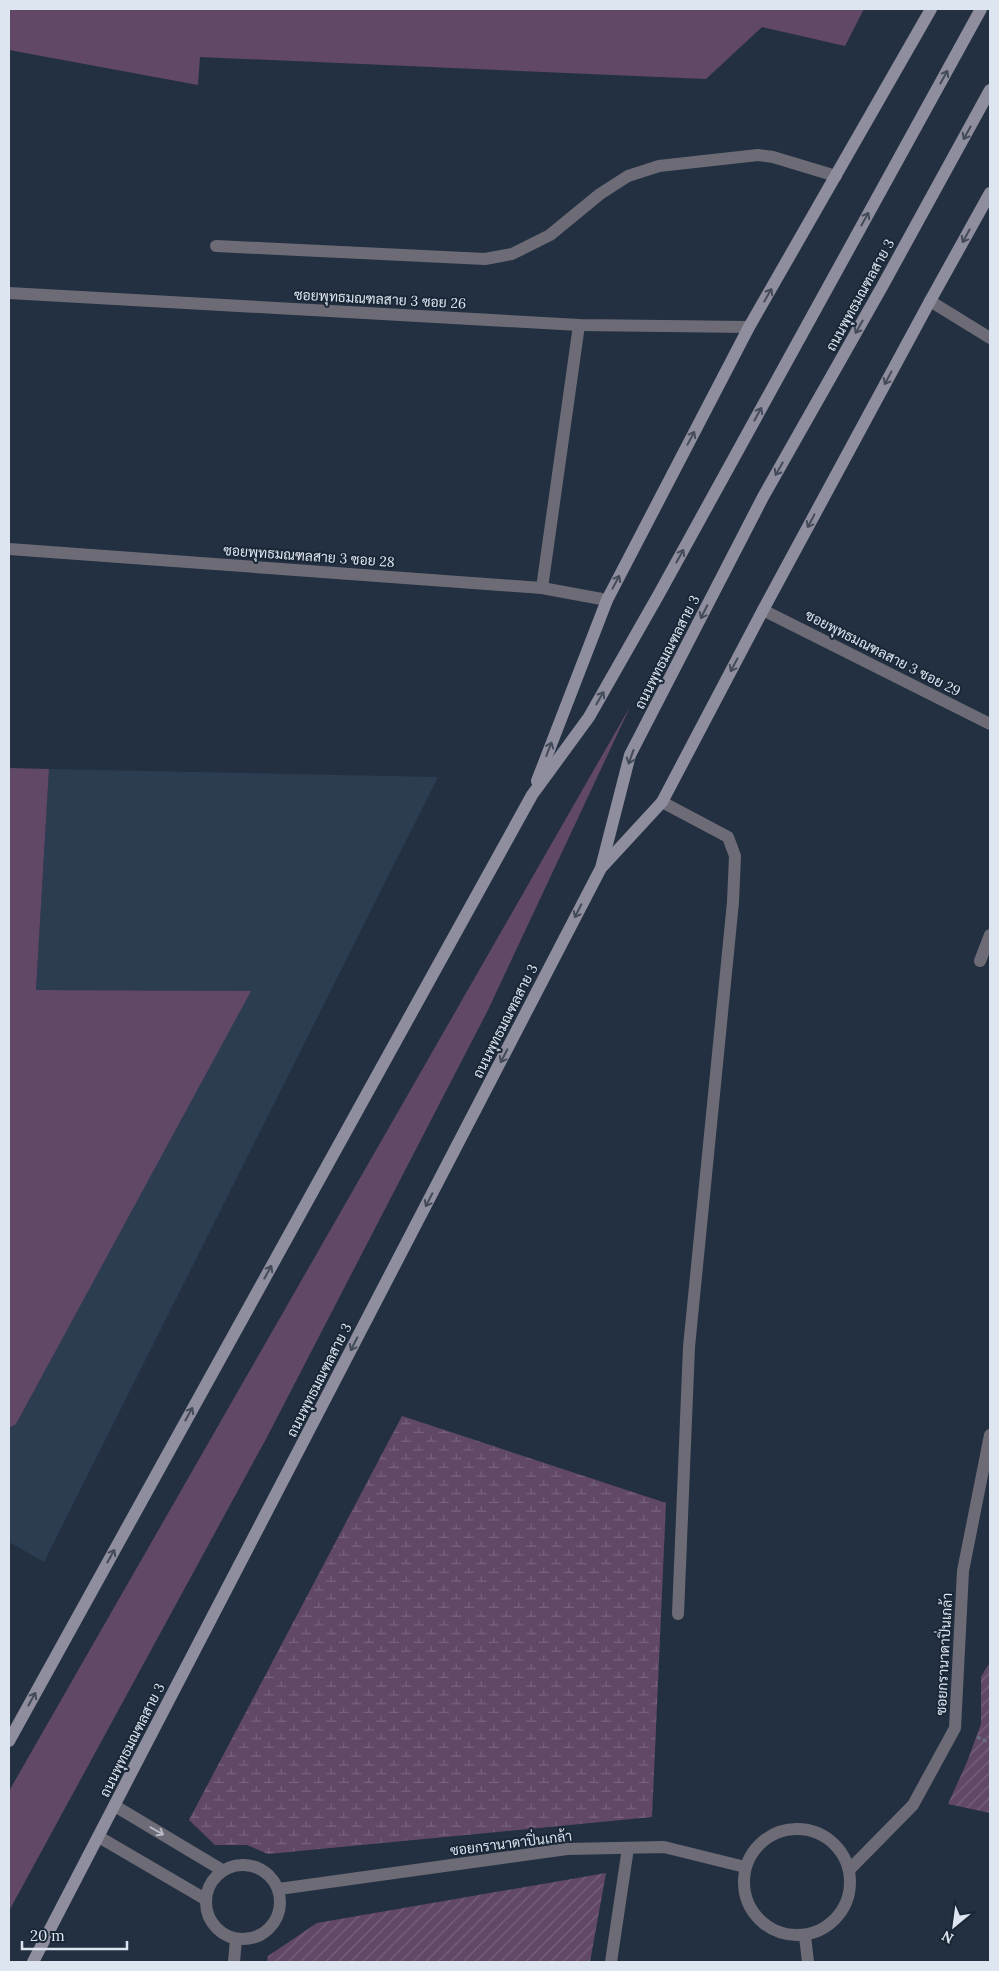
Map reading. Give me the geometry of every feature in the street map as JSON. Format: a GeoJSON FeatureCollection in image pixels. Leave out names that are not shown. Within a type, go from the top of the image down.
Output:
{"type":"FeatureCollection","features":[{"type":"Feature","properties":{"kind":"main road"},"geometry":{"type":"LineString","coordinates":[[532,795],[606,600],[749,328],[931,9]]}},
{"type":"Feature","properties":{"kind":"main road"},"geometry":{"type":"LineString","coordinates":[[9,1741],[532,795],[589,718],[664,586],[981,9]]}},
{"type":"Feature","properties":{"kind":"main road","name":"ถนนพุทธมณฑลสาย 3"},"geometry":{"type":"LineString","coordinates":[[33,1962],[601,868],[630,755],[763,497],[883,285],[990,90]]}},
{"type":"Feature","properties":{"kind":"main road"},"geometry":{"type":"LineString","coordinates":[[601,868],[662,802],[763,610],[990,193]]}},
{"type":"Feature","properties":{"kind":"street"},"geometry":{"type":"LineString","coordinates":[[216,246],[485,259],[512,254],[550,235],[600,194],[628,176],[659,166],[758,155],[773,157],[836,176]]}},
{"type":"Feature","properties":{"kind":"street","name":"ซอยพุทธมณฑลสาย 3 ซอย 26"},"geometry":{"type":"LineString","coordinates":[[9,293],[579,325],[749,328]]}},
{"type":"Feature","properties":{"kind":"street"},"geometry":{"type":"LineString","coordinates":[[930,301],[990,338]]}},
{"type":"Feature","properties":{"kind":"street"},"geometry":{"type":"LineString","coordinates":[[542,588],[579,325]]}},
{"type":"Feature","properties":{"kind":"street","name":"ซอยพุทธมณฑลสาย 3 ซอย 28"},"geometry":{"type":"LineString","coordinates":[[9,549],[542,588],[606,600]]}},
{"type":"Feature","properties":{"kind":"street","name":"ซอยพุทธมณฑลสาย 3 ซอย 29"},"geometry":{"type":"LineString","coordinates":[[763,610],[990,724]]}},
{"type":"Feature","properties":{"kind":"street"},"geometry":{"type":"LineString","coordinates":[[662,802],[728,837],[735,856],[731,922],[689,1347],[678,1614]]}},
{"type":"Feature","properties":{"kind":"street"},"geometry":{"type":"LineString","coordinates":[[980,961],[990,935]]}},
{"type":"Feature","properties":{"kind":"street","name":"ซอยกรานาดาปิ่นเกล้า"},"geometry":{"type":"LineString","coordinates":[[850,1869],[913,1805],[956,1728],[963,1571],[990,1436]]}},
{"type":"Feature","properties":{"kind":"street"},"geometry":{"type":"LineString","coordinates":[[115,1806],[222,1870]]}},
{"type":"Feature","properties":{"kind":"street"},"geometry":{"type":"LineString","coordinates":[[798,1829],[815,1832],[831,1840],[842,1853],[850,1869],[851,1892],[842,1913],[826,1928],[805,1936],[783,1935],[764,1925],[750,1909],[743,1888],[746,1867],[753,1851],[765,1839],[781,1831],[798,1829]]}},
{"type":"Feature","properties":{"kind":"street"},"geometry":{"type":"LineString","coordinates":[[99,1837],[205,1899]]}},
{"type":"Feature","properties":{"kind":"street","name":"ซอยกรานาดาปิ่นเกล้า"},"geometry":{"type":"LineString","coordinates":[[279,1889],[567,1849],[664,1847],[746,1867]]}},
{"type":"Feature","properties":{"kind":"street"},"geometry":{"type":"LineString","coordinates":[[611,1962],[628,1848]]}},
{"type":"Feature","properties":{"kind":"street"},"geometry":{"type":"LineString","coordinates":[[238,1864],[255,1866],[270,1874],[279,1889],[281,1902],[279,1915],[272,1926],[262,1935],[249,1939],[236,1939],[220,1931],[208,1917],[205,1899],[210,1882],[222,1870],[238,1864]]}},
{"type":"Feature","properties":{"kind":"street"},"geometry":{"type":"LineString","coordinates":[[805,1936],[808,1962]]}},
{"type":"Feature","properties":{"kind":"street"},"geometry":{"type":"LineString","coordinates":[[234,1962],[236,1939]]}},
{"type":"Feature","properties":{"kind":"shaded area"},"geometry":{"type":"Polygon","coordinates":[[[49,769],[438,777],[44,1562],[9,1542],[9,1428],[16,1424],[250,991],[36,990],[49,769]]]}},
{"type":"Feature","properties":{"kind":"green space"},"geometry":{"type":"Polygon","coordinates":[[[9,9],[864,9],[845,46],[762,27],[706,79],[200,57],[198,85],[9,50],[9,9]]]}},
{"type":"Feature","properties":{"kind":"green space"},"geometry":{"type":"Polygon","coordinates":[[[631,705],[488,1010],[266,1439],[9,1911],[9,1791],[631,705]]]}},
{"type":"Feature","properties":{"kind":"green space"},"geometry":{"type":"Polygon","coordinates":[[[9,768],[49,769],[36,990],[251,991],[16,1424],[9,1428],[9,768]]]}},
{"type":"Feature","properties":{"kind":"green space"},"geometry":{"type":"Polygon","coordinates":[[[402,1416],[666,1503],[652,1817],[268,1854],[247,1845],[215,1845],[189,1820],[402,1416]]]}},
{"type":"Feature","properties":{"kind":"green space"},"geometry":{"type":"Polygon","coordinates":[[[988,1665],[990,1665],[990,1813],[948,1804],[967,1762],[981,1724],[981,1677],[988,1665]]]}},
{"type":"Feature","properties":{"kind":"green space"},"geometry":{"type":"Polygon","coordinates":[[[606,1873],[590,1962],[267,1962],[268,1956],[317,1923],[606,1873]]]}}]}
